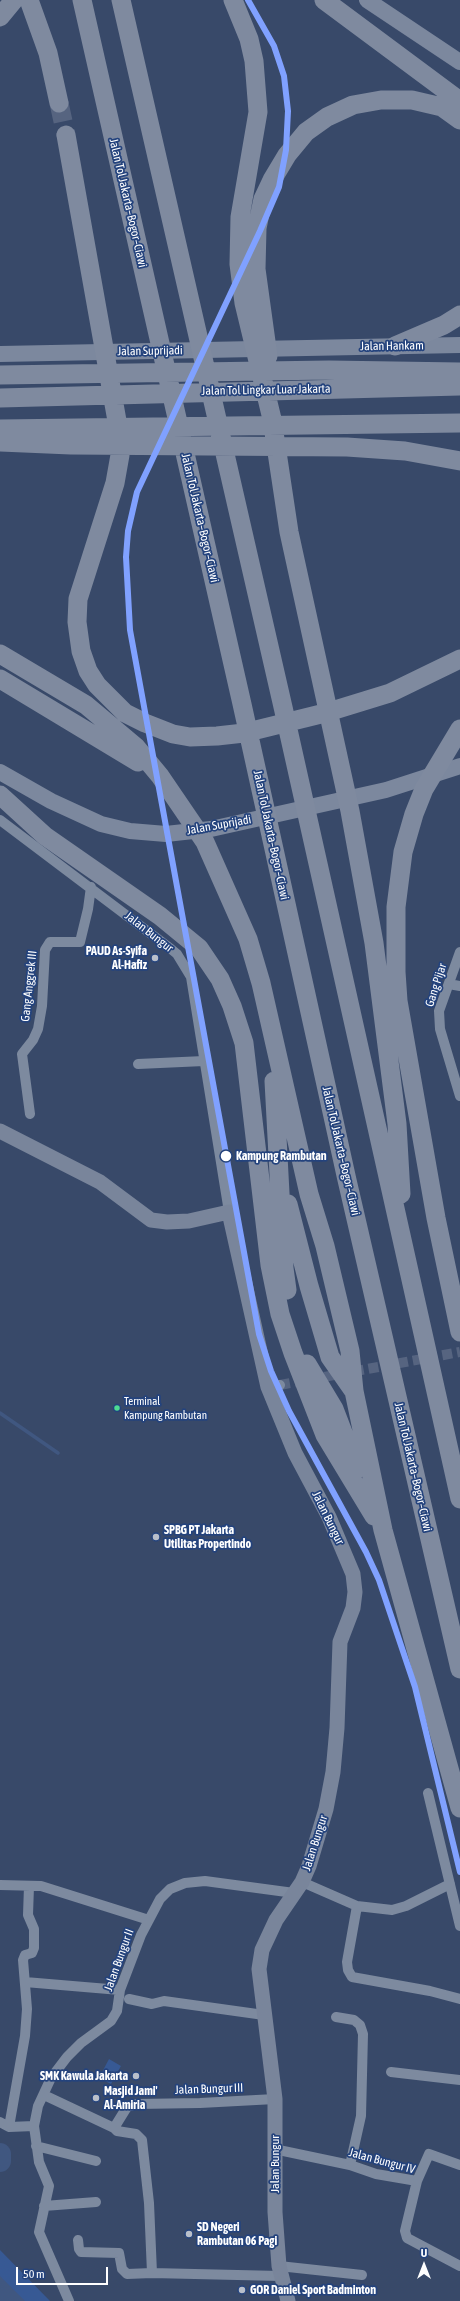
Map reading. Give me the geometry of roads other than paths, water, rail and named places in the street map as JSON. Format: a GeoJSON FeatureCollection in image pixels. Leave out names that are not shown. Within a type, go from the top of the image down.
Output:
{"type":"FeatureCollection","features":[{"type":"Feature","properties":{"kind":"highway"},"geometry":{"type":"LineString","coordinates":[[0,17],[14,0]]}},
{"type":"Feature","properties":{"kind":"highway"},"geometry":{"type":"LineString","coordinates":[[28,0],[48,53],[59,103]]}},
{"type":"Feature","properties":{"kind":"highway","name":"Jalan Tol Jakarta–Bogor–Ciawi"},"geometry":{"type":"LineString","coordinates":[[82,0],[242,704],[349,1188],[460,1669]]}},
{"type":"Feature","properties":{"kind":"highway"},"geometry":{"type":"LineString","coordinates":[[121,0],[283,707],[460,1499]]}},
{"type":"Feature","properties":{"kind":"highway"},"geometry":{"type":"LineString","coordinates":[[233,0],[250,39],[254,61],[258,112],[240,217],[239,264],[244,303],[272,419],[290,532],[350,811],[374,943],[397,1124],[404,1250]]}},
{"type":"Feature","properties":{"kind":"highway"},"geometry":{"type":"LineString","coordinates":[[324,0],[460,101]]}},
{"type":"Feature","properties":{"kind":"highway"},"geometry":{"type":"LineString","coordinates":[[272,419],[270,370],[256,270],[257,228],[263,199],[287,155],[306,132],[327,117],[353,105],[381,100],[412,100],[442,107],[460,120]]}},
{"type":"Feature","properties":{"kind":"highway"},"geometry":{"type":"LineString","coordinates":[[66,134],[116,413],[120,455],[115,483],[78,599],[77,622],[81,651],[88,671],[97,685],[125,713],[156,728],[190,737],[244,733],[325,713],[390,693],[460,659]]}},
{"type":"Feature","properties":{"kind":"highway"},"geometry":{"type":"LineString","coordinates":[[395,346],[444,326],[460,315]]}},
{"type":"Feature","properties":{"kind":"highway"},"geometry":{"type":"LineString","coordinates":[[0,375],[329,370],[460,372]]}},
{"type":"Feature","properties":{"kind":"highway","name":"Jalan Tol Lingkar Luar Jakarta"},"geometry":{"type":"LineString","coordinates":[[0,398],[86,394],[460,386]]}},
{"type":"Feature","properties":{"kind":"highway"},"geometry":{"type":"LineString","coordinates":[[0,429],[338,423],[460,423]]}},
{"type":"Feature","properties":{"kind":"highway"},"geometry":{"type":"LineString","coordinates":[[0,442],[71,445],[346,447],[405,451],[460,461]]}},
{"type":"Feature","properties":{"kind":"highway"},"geometry":{"type":"LineString","coordinates":[[0,654],[86,705],[136,746],[160,776],[205,842],[227,888],[248,939],[273,1036],[309,1194],[325,1246],[350,1352],[354,1391],[383,1530],[460,1808]]}},
{"type":"Feature","properties":{"kind":"highway"},"geometry":{"type":"LineString","coordinates":[[0,679],[160,776]]}},
{"type":"Feature","properties":{"kind":"highway"},"geometry":{"type":"LineString","coordinates":[[460,730],[424,789],[414,814],[403,852],[396,908],[396,965],[398,1001],[436,1218],[460,1332]]}},
{"type":"Feature","properties":{"kind":"highway"},"geometry":{"type":"LineString","coordinates":[[0,795],[45,836],[160,916],[198,948],[220,979],[232,1006],[244,1043],[270,1265],[280,1314],[292,1353],[325,1435],[383,1530]]}},
{"type":"Feature","properties":{"kind":"highway"},"geometry":{"type":"LineString","coordinates":[[273,1036],[277,1157],[284,1268],[292,1313],[306,1363],[334,1409],[353,1463],[377,1504]]}},
{"type":"Feature","properties":{"kind":"highway"},"geometry":{"type":"LineString","coordinates":[[277,1157],[309,1286],[330,1357],[354,1391]]}},
{"type":"Feature","properties":{"kind":"main road"},"geometry":{"type":"LineString","coordinates":[[367,0],[460,62]]}},
{"type":"Feature","properties":{"kind":"main road","name":"Jalan Hankam"},"geometry":{"type":"LineString","coordinates":[[324,348],[460,345]]}},
{"type":"Feature","properties":{"kind":"main road","name":"Jalan Suprijadi"},"geometry":{"type":"LineString","coordinates":[[0,354],[324,348]]}},
{"type":"Feature","properties":{"kind":"main road","name":"Jalan Suprijadi"},"geometry":{"type":"LineString","coordinates":[[0,772],[51,801],[101,824],[130,831],[166,834],[210,829],[386,790],[453,768]]}},
{"type":"Feature","properties":{"kind":"street","name":"Jalan Bungur"},"geometry":{"type":"LineString","coordinates":[[0,820],[91,887],[177,954],[192,980],[229,1212],[274,1386],[295,1453],[330,1517],[353,1574],[355,1592],[353,1608],[340,1642],[337,1728],[330,1787],[314,1850],[298,1888],[276,1920],[262,1950],[259,1969],[275,2099],[275,2212],[279,2271],[288,2301]]}},
{"type":"Feature","properties":{"kind":"street","name":"Gang Anggrek III"},"geometry":{"type":"LineString","coordinates":[[30,1114],[22,1054],[33,1040],[38,1029],[42,1006],[45,950],[50,942],[80,942],[88,909],[91,887]]}},
{"type":"Feature","properties":{"kind":"street","name":"Gang Pijar"},"geometry":{"type":"LineString","coordinates":[[460,952],[439,1011],[440,1029],[460,1096]]}},
{"type":"Feature","properties":{"kind":"street"},"geometry":{"type":"LineString","coordinates":[[449,984],[460,986]]}},
{"type":"Feature","properties":{"kind":"street"},"geometry":{"type":"LineString","coordinates":[[138,1064],[204,1061]]}},
{"type":"Feature","properties":{"kind":"street"},"geometry":{"type":"LineString","coordinates":[[0,1131],[100,1182],[151,1220],[167,1222],[189,1221],[229,1212]]}},
{"type":"Feature","properties":{"kind":"street"},"geometry":{"type":"LineString","coordinates":[[428,1793],[460,1926]]}},
{"type":"Feature","properties":{"kind":"street","name":"Jalan Bungur II"},"geometry":{"type":"LineString","coordinates":[[70,2301],[39,2232],[49,2186],[39,2162],[36,2146],[34,2126],[38,2106],[51,2078],[67,2057],[81,2043],[111,2020],[117,2011],[120,1990],[149,1920],[160,1899],[170,1889],[185,1883],[205,1881],[298,1888],[357,1906],[392,1910],[406,1906],[450,1884]]}},
{"type":"Feature","properties":{"kind":"street"},"geometry":{"type":"LineString","coordinates":[[0,1885],[41,1886],[149,1920]]}},
{"type":"Feature","properties":{"kind":"street"},"geometry":{"type":"LineString","coordinates":[[29,1886],[28,1915],[34,1929],[34,1948],[32,1953],[25,1955],[23,1960],[27,2009],[25,2036],[4,2125],[34,2126]]}},
{"type":"Feature","properties":{"kind":"street"},"geometry":{"type":"LineString","coordinates":[[357,1906],[347,1962],[348,1970],[352,1976],[430,1990],[460,1999]]}},
{"type":"Feature","properties":{"kind":"street"},"geometry":{"type":"LineString","coordinates":[[24,1982],[120,1990]]}},
{"type":"Feature","properties":{"kind":"street"},"geometry":{"type":"LineString","coordinates":[[129,1999],[152,2004],[164,2001],[264,2015]]}},
{"type":"Feature","properties":{"kind":"street"},"geometry":{"type":"LineString","coordinates":[[336,2017],[354,2020],[360,2025],[363,2034],[361,2116],[350,2165]]}},
{"type":"Feature","properties":{"kind":"street"},"geometry":{"type":"LineString","coordinates":[[391,2072],[460,2080]]}},
{"type":"Feature","properties":{"kind":"street"},"geometry":{"type":"LineString","coordinates":[[44,2095],[114,2128],[117,2131],[136,2134],[142,2140],[149,2203],[152,2273]]}},
{"type":"Feature","properties":{"kind":"street","name":"Jalan Bungur III"},"geometry":{"type":"LineString","coordinates":[[114,2128],[127,2107],[137,2104],[200,2103],[275,2099]]}},
{"type":"Feature","properties":{"kind":"street"},"geometry":{"type":"LineString","coordinates":[[36,2146],[96,2161]]}},
{"type":"Feature","properties":{"kind":"street","name":"Jalan Bungur IV"},"geometry":{"type":"LineString","coordinates":[[274,2149],[350,2165],[376,2174],[417,2181],[405,2231],[407,2238],[460,2266]]}},
{"type":"Feature","properties":{"kind":"street"},"geometry":{"type":"LineString","coordinates":[[417,2181],[429,2154],[460,2165]]}},
{"type":"Feature","properties":{"kind":"street"},"geometry":{"type":"LineString","coordinates":[[44,2206],[96,2202]]}},
{"type":"Feature","properties":{"kind":"street"},"geometry":{"type":"LineString","coordinates":[[78,2240],[78,2249],[81,2252],[119,2253],[122,2269],[128,2274],[279,2271],[362,2275]]}},
{"type":"Feature","properties":{"kind":"waterway"},"geometry":{"type":"LineString","coordinates":[[0,1413],[58,1453]]}},
{"type":"Feature","properties":{"kind":"waterway"},"geometry":{"type":"LineString","coordinates":[[0,2154],[0,2161]]}},
{"type":"Feature","properties":{"kind":"tunnel"},"geometry":{"type":"LineString","coordinates":[[59,103],[66,135]]}},
{"type":"Feature","properties":{"kind":"tunnel"},"geometry":{"type":"LineString","coordinates":[[280,1385],[460,1352]]}},
{"type":"Feature","properties":{"kind":"place","name":"PAUD As-Syifa Al-Hafiz"},"geometry":{"type":"Point","coordinates":[155,958]}},
{"type":"Feature","properties":{"kind":"place","name":"Kampung Rambutan"},"geometry":{"type":"Point","coordinates":[226,1156]}},
{"type":"Feature","properties":{"kind":"place","name":"Terminal Kampung Rambutan"},"geometry":{"type":"Point","coordinates":[117,1408]}},
{"type":"Feature","properties":{"kind":"place","name":"SPBG PT Jakarta Utilitas Propertindo"},"geometry":{"type":"Point","coordinates":[156,1537]}},
{"type":"Feature","properties":{"kind":"place","name":"SMK Kawula Jakarta"},"geometry":{"type":"Point","coordinates":[136,2076]}},
{"type":"Feature","properties":{"kind":"place","name":"Masjid Jami' Al-Amiria"},"geometry":{"type":"Point","coordinates":[96,2098]}},
{"type":"Feature","properties":{"kind":"place","name":"SD Negeri Rambutan 06 Pagi"},"geometry":{"type":"Point","coordinates":[189,2234]}},
{"type":"Feature","properties":{"kind":"place","name":"GOR Daniel Sport Badminton"},"geometry":{"type":"Point","coordinates":[242,2290]}}]}
